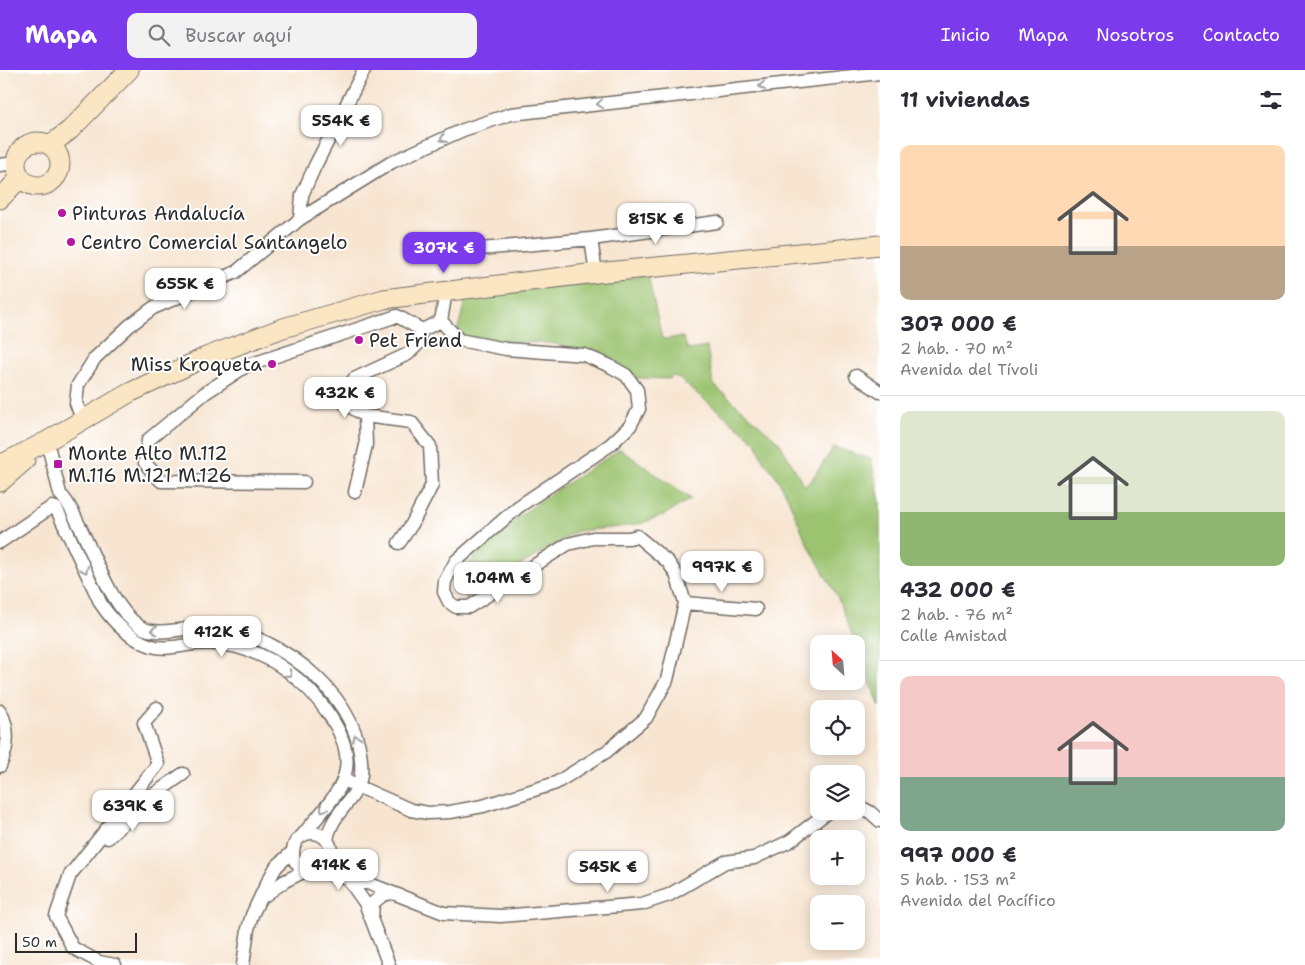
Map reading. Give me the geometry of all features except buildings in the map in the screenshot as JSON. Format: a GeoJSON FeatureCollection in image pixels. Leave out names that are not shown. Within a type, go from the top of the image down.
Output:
{"type":"FeatureCollection","features":[{"type":"Feature","properties":{"kind":"main road"},"geometry":{"type":"LineString","coordinates":[[50,145],[70,130],[130,70]]}},
{"type":"Feature","properties":{"kind":"main road"},"geometry":{"type":"LineString","coordinates":[[0,199],[19,151],[24,146],[39,141],[50,145],[57,152],[60,160],[59,172],[56,177],[50,182],[38,186],[28,184],[12,169]]}},
{"type":"Feature","properties":{"kind":"main road"},"geometry":{"type":"LineString","coordinates":[[0,465],[47,441],[129,392],[206,356],[283,328],[384,299],[596,273],[880,246]]}},
{"type":"Feature","properties":{"kind":"main road"},"geometry":{"type":"LineString","coordinates":[[0,482],[47,441]]}},
{"type":"Feature","properties":{"kind":"street"},"geometry":{"type":"LineString","coordinates":[[300,219],[302,195],[308,180],[364,70]]}},
{"type":"Feature","properties":{"kind":"street"},"geometry":{"type":"LineString","coordinates":[[82,419],[76,404],[78,386],[96,358],[128,326],[153,308],[236,272],[300,219],[392,162],[463,130],[511,114],[880,73]]}},
{"type":"Feature","properties":{"kind":"street"},"geometry":{"type":"LineString","coordinates":[[437,253],[591,239],[717,222]]}},
{"type":"Feature","properties":{"kind":"street"},"geometry":{"type":"LineString","coordinates":[[591,239],[596,273]]}},
{"type":"Feature","properties":{"kind":"street"},"geometry":{"type":"LineString","coordinates":[[441,321],[446,291]]}},
{"type":"Feature","properties":{"kind":"street"},"geometry":{"type":"LineString","coordinates":[[304,482],[161,481],[145,464],[148,440],[205,393],[246,366],[397,316],[422,330]]}},
{"type":"Feature","properties":{"kind":"street"},"geometry":{"type":"LineString","coordinates":[[399,543],[412,524],[432,485],[430,446],[411,422],[365,416],[343,402],[345,393],[354,378],[408,354],[418,344],[422,330],[441,321]]}},
{"type":"Feature","properties":{"kind":"street"},"geometry":{"type":"LineString","coordinates":[[342,782],[358,786],[410,810],[428,813],[450,812],[483,806],[556,783],[606,752],[646,718],[668,680],[682,622],[685,604],[676,574],[668,562],[637,536],[629,538],[593,538],[568,544],[469,607],[456,607],[449,602],[444,592],[445,581],[456,561],[518,506],[610,445],[630,426],[639,409],[637,390],[626,375],[584,354],[506,349],[460,340],[441,321]]}},
{"type":"Feature","properties":{"kind":"street"},"geometry":{"type":"LineString","coordinates":[[856,376],[880,392]]}},
{"type":"Feature","properties":{"kind":"street"},"geometry":{"type":"LineString","coordinates":[[355,492],[366,445],[365,416]]}},
{"type":"Feature","properties":{"kind":"street"},"geometry":{"type":"LineString","coordinates":[[47,441],[60,494],[75,516],[114,599],[140,627],[153,631],[215,626],[244,632],[287,653],[317,678],[345,712],[359,748],[361,776],[358,786],[331,824],[328,861],[325,865],[285,881],[261,898]]}},
{"type":"Feature","properties":{"kind":"street"},"geometry":{"type":"LineString","coordinates":[[0,531],[60,494]]}},
{"type":"Feature","properties":{"kind":"street"},"geometry":{"type":"LineString","coordinates":[[0,542],[52,508],[56,508],[100,604],[125,631],[154,647],[196,644],[229,645],[265,658],[286,670],[308,689],[338,729],[346,754],[346,768],[342,782],[293,850],[276,867],[266,885],[252,915],[243,965]]}},
{"type":"Feature","properties":{"kind":"street"},"geometry":{"type":"LineString","coordinates":[[685,604],[756,609]]}},
{"type":"Feature","properties":{"kind":"street"},"geometry":{"type":"LineString","coordinates":[[115,965],[99,962],[73,948],[56,916],[70,875],[158,764],[144,723],[157,708]]}},
{"type":"Feature","properties":{"kind":"street"},"geometry":{"type":"LineString","coordinates":[[0,711],[5,720],[7,734],[6,752],[0,766]]}},
{"type":"Feature","properties":{"kind":"street"},"geometry":{"type":"LineString","coordinates":[[70,875],[149,798],[183,774]]}},
{"type":"Feature","properties":{"kind":"street"},"geometry":{"type":"LineString","coordinates":[[865,810],[880,821]]}},
{"type":"Feature","properties":{"kind":"street"},"geometry":{"type":"LineString","coordinates":[[293,850],[298,865],[370,884],[444,913],[501,916],[642,904],[669,895],[725,862],[754,858],[790,841],[817,820]]}},
{"type":"Feature","properties":{"kind":"street"},"geometry":{"type":"LineString","coordinates":[[302,836],[313,833],[319,834],[342,863],[370,884]]}},
{"type":"Feature","properties":{"kind":"street"},"geometry":{"type":"LineString","coordinates":[[348,879],[359,892],[372,919],[389,965]]}},
{"type":"Feature","properties":{"kind":"street"},"geometry":{"type":"LineString","coordinates":[[372,919],[373,903],[383,894],[392,893]]}},
{"type":"Feature","properties":{"kind":"green space"},"geometry":{"type":"Polygon","coordinates":[[[648,275],[662,339],[683,337],[688,350],[707,347],[713,384],[779,442],[804,485],[810,482],[834,447],[871,459],[880,501],[880,707],[865,668],[865,635],[852,635],[837,596],[807,543],[787,496],[776,476],[763,460],[756,442],[677,377],[672,376],[669,379],[636,378],[626,368],[590,352],[550,343],[461,337],[457,332],[466,297],[648,275]]]}},
{"type":"Feature","properties":{"kind":"green space"},"geometry":{"type":"Polygon","coordinates":[[[620,449],[691,499],[664,515],[639,524],[577,531],[486,584],[467,598],[455,583],[470,562],[488,543],[530,508],[620,449]]]}},
{"type":"Feature","properties":{"kind":"place","name":"Pinturas Andalucía"},"geometry":{"type":"Point","coordinates":[62,213]}},
{"type":"Feature","properties":{"kind":"place","name":"Centro Comercial Santangelo"},"geometry":{"type":"Point","coordinates":[71,242]}},
{"type":"Feature","properties":{"kind":"place","name":"Pet Friend"},"geometry":{"type":"Point","coordinates":[359,340]}},
{"type":"Feature","properties":{"kind":"place","name":"Miss Kroqueta"},"geometry":{"type":"Point","coordinates":[272,364]}},
{"type":"Feature","properties":{"kind":"place","name":"Monte Alto M.112 M.116 M.121 M.126"},"geometry":{"type":"Point","coordinates":[58,464]}}]}
